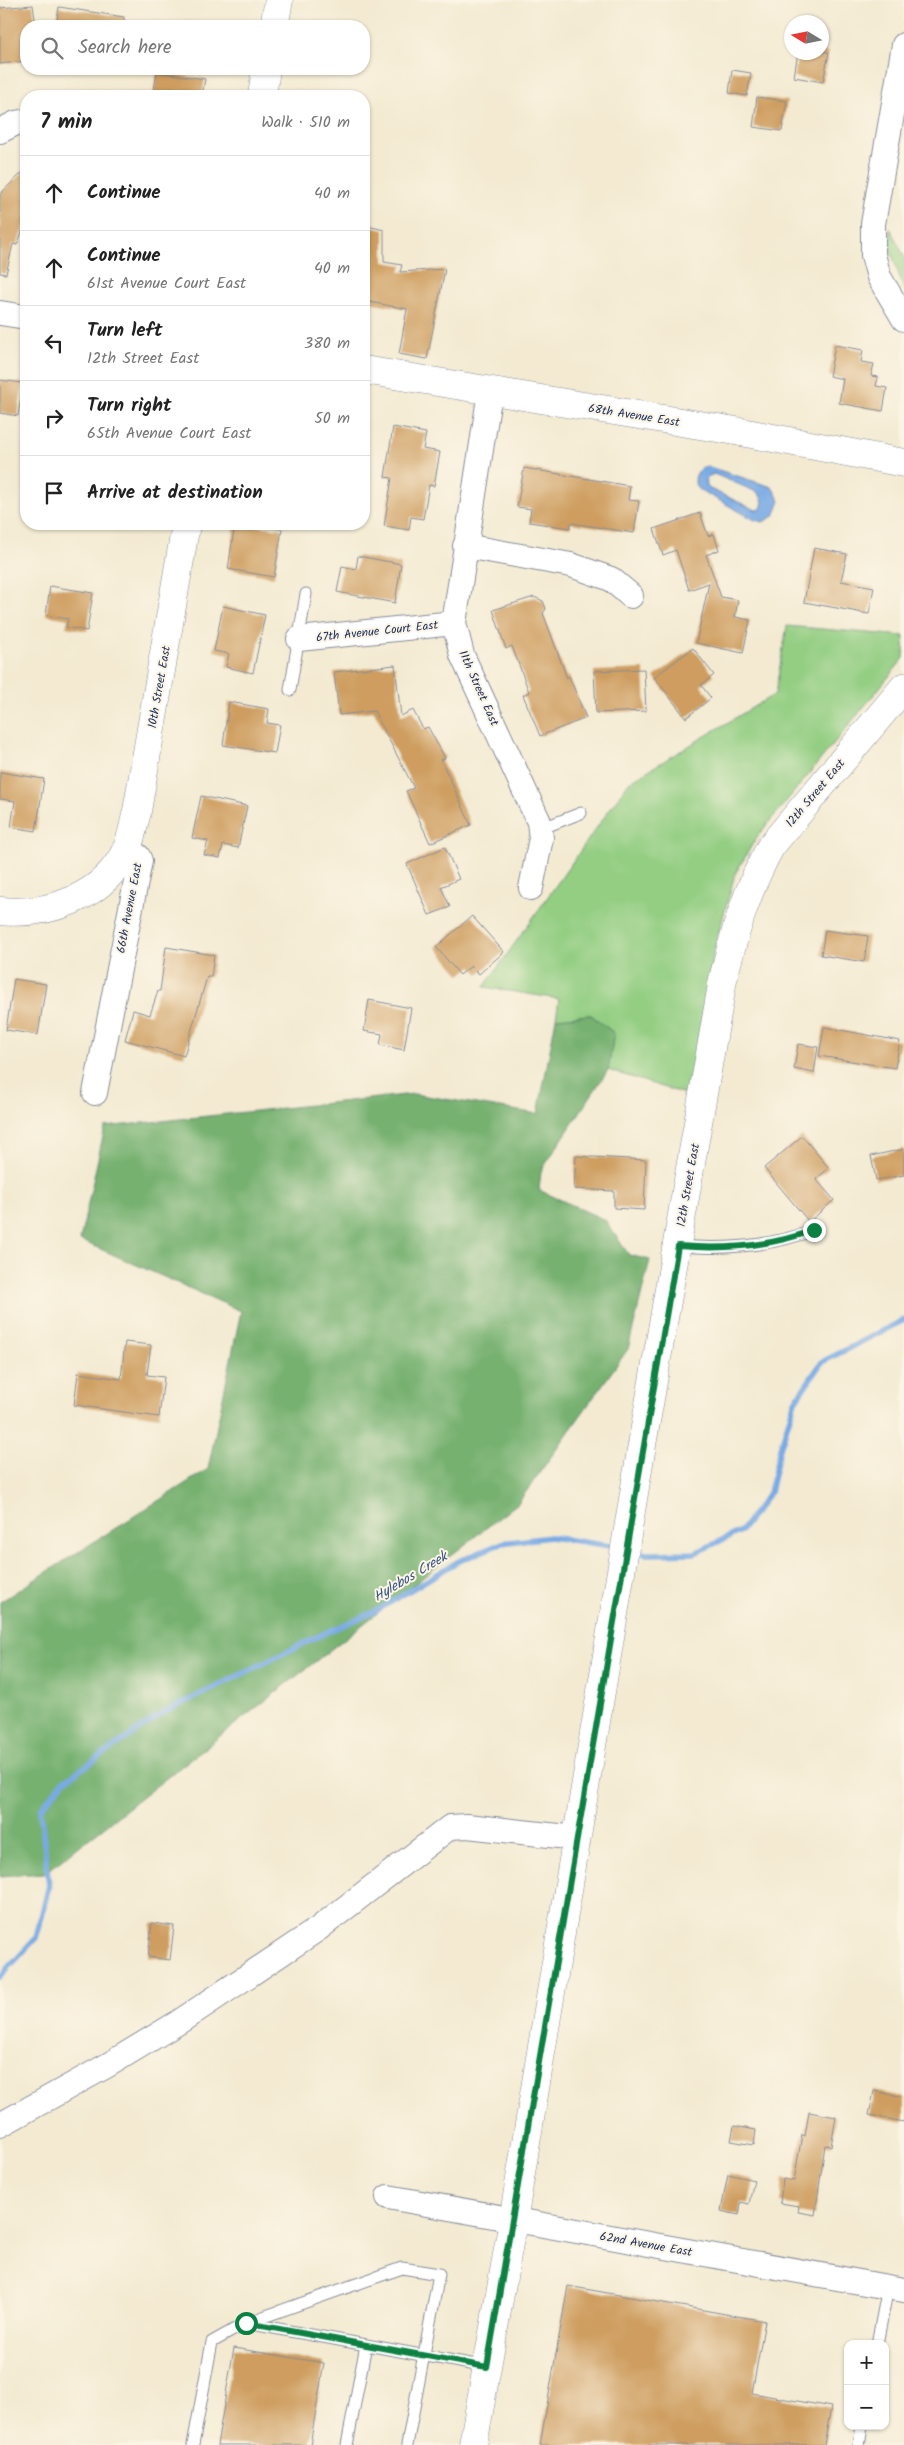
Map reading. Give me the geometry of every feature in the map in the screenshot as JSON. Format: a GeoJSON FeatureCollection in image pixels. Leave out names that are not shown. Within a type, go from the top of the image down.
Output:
{"type":"FeatureCollection","features":[{"type":"Feature","properties":{"kind":"street"},"geometry":{"type":"LineString","coordinates":[[275,20],[279,0]]}},
{"type":"Feature","properties":{"kind":"street"},"geometry":{"type":"LineString","coordinates":[[903,59],[873,224],[873,255],[879,276],[904,319]]}},
{"type":"Feature","properties":{"kind":"street"},"geometry":{"type":"LineString","coordinates":[[263,90],[265,75]]}},
{"type":"Feature","properties":{"kind":"street"},"geometry":{"type":"LineString","coordinates":[[0,131],[20,123]]}},
{"type":"Feature","properties":{"kind":"street"},"geometry":{"type":"LineString","coordinates":[[0,313],[20,316]]}},
{"type":"Feature","properties":{"kind":"street","name":"68th Avenue East"},"geometry":{"type":"LineString","coordinates":[[370,371],[736,431],[904,463]]}},
{"type":"Feature","properties":{"kind":"street","name":"11th Street East"},"geometry":{"type":"LineString","coordinates":[[490,392],[454,624],[462,655],[517,772],[540,829],[541,838],[531,888]]}},
{"type":"Feature","properties":{"kind":"street","name":"10th Street East"},"geometry":{"type":"LineString","coordinates":[[126,849],[137,811],[185,530]]}},
{"type":"Feature","properties":{"kind":"street"},"geometry":{"type":"LineString","coordinates":[[465,546],[571,565],[611,579],[631,596]]}},
{"type":"Feature","properties":{"kind":"street","name":"67th Avenue Court East"},"geometry":{"type":"LineString","coordinates":[[299,639],[454,624]]}},
{"type":"Feature","properties":{"kind":"street","name":"12th Street East"},"geometry":{"type":"LineString","coordinates":[[473,2445],[513,2221],[723,979],[736,930],[754,876],[771,846],[904,687]]}},
{"type":"Feature","properties":{"kind":"street","name":"66th Avenue East"},"geometry":{"type":"LineString","coordinates":[[0,911],[22,913],[46,910],[74,900],[86,894],[108,875],[126,849],[138,856],[140,861],[95,1093]]}},
{"type":"Feature","properties":{"kind":"street"},"geometry":{"type":"LineString","coordinates":[[0,2125],[108,2065],[249,1976],[385,1879],[450,1827],[466,1826],[577,1838]]}},
{"type":"Feature","properties":{"kind":"street","name":"62nd Avenue East"},"geometry":{"type":"LineString","coordinates":[[388,2198],[896,2288]]}},
{"type":"Feature","properties":{"kind":"lane"},"geometry":{"type":"LineString","coordinates":[[290,690],[306,594]]}},
{"type":"Feature","properties":{"kind":"lane"},"geometry":{"type":"LineString","coordinates":[[540,829],[581,813]]}},
{"type":"Feature","properties":{"kind":"lane"},"geometry":{"type":"LineString","coordinates":[[678,1246],[701,1248],[764,1245],[814,1230]]}},
{"type":"Feature","properties":{"kind":"lane"},"geometry":{"type":"LineString","coordinates":[[193,2445],[212,2342],[246,2323],[402,2268],[439,2274],[407,2445]]}},
{"type":"Feature","properties":{"kind":"lane"},"geometry":{"type":"LineString","coordinates":[[878,2340],[896,2288]]}},
{"type":"Feature","properties":{"kind":"lane"},"geometry":{"type":"LineString","coordinates":[[246,2323],[423,2357],[487,2367]]}},
{"type":"Feature","properties":{"kind":"lane"},"geometry":{"type":"LineString","coordinates":[[347,2445],[366,2345]]}},
{"type":"Feature","properties":{"kind":"lane"},"geometry":{"type":"LineString","coordinates":[[859,2445],[861,2430]]}},
{"type":"Feature","properties":{"kind":"green space"},"geometry":{"type":"Polygon","coordinates":[[[890,228],[904,256],[904,290],[890,248],[890,228]]]}},
{"type":"Feature","properties":{"kind":"green space"},"geometry":{"type":"Polygon","coordinates":[[[787,626],[904,636],[904,658],[756,838],[735,874],[714,950],[688,1095],[608,1070],[614,1033],[591,1015],[556,1018],[559,999],[484,987],[629,782],[775,694],[787,626]]]}},
{"type":"Feature","properties":{"kind":"green space"},"geometry":{"type":"Polygon","coordinates":[[[591,1015],[614,1033],[608,1070],[541,1171],[539,1190],[605,1220],[629,1255],[650,1260],[628,1349],[518,1503],[45,1873],[0,1876],[0,1602],[208,1469],[241,1311],[80,1240],[105,1127],[414,1094],[538,1114],[556,1018],[591,1015]]]}},
{"type":"Feature","properties":{"kind":"water"},"geometry":{"type":"Polygon","coordinates":[[[706,466],[772,487],[780,501],[774,516],[763,522],[755,520],[696,487],[695,477],[706,466]],[[714,474],[707,477],[705,481],[708,488],[756,510],[761,509],[763,502],[759,493],[714,474]]]}},
{"type":"Feature","properties":{"kind":"building"},"geometry":{"type":"Polygon","coordinates":[[[33,5],[35,20],[20,20],[20,62],[0,64],[0,8],[33,5]]]}},
{"type":"Feature","properties":{"kind":"building"},"geometry":{"type":"Polygon","coordinates":[[[59,7],[124,17],[124,20],[57,20],[59,7]]]}},
{"type":"Feature","properties":{"kind":"building"},"geometry":{"type":"Polygon","coordinates":[[[797,60],[827,60],[823,82],[794,77],[797,60]]]}},
{"type":"Feature","properties":{"kind":"building"},"geometry":{"type":"Polygon","coordinates":[[[732,70],[751,73],[747,96],[729,93],[732,70]]]}},
{"type":"Feature","properties":{"kind":"building"},"geometry":{"type":"Polygon","coordinates":[[[156,75],[178,75],[205,79],[203,90],[154,90],[156,75]]]}},
{"type":"Feature","properties":{"kind":"building"},"geometry":{"type":"Polygon","coordinates":[[[757,97],[787,101],[782,131],[753,127],[757,97]]]}},
{"type":"Feature","properties":{"kind":"building"},"geometry":{"type":"Polygon","coordinates":[[[20,175],[20,237],[17,245],[13,244],[6,274],[0,273],[0,194],[20,175]]]}},
{"type":"Feature","properties":{"kind":"building"},"geometry":{"type":"Polygon","coordinates":[[[370,226],[384,230],[384,262],[402,265],[400,272],[445,269],[427,359],[399,354],[407,309],[370,302],[370,226]]]}},
{"type":"Feature","properties":{"kind":"building"},"geometry":{"type":"Polygon","coordinates":[[[835,345],[863,350],[861,362],[874,364],[871,376],[878,377],[876,386],[887,388],[883,411],[839,403],[843,379],[829,376],[835,345]]]}},
{"type":"Feature","properties":{"kind":"building"},"geometry":{"type":"Polygon","coordinates":[[[0,380],[20,383],[18,416],[0,413],[0,380]]]}},
{"type":"Feature","properties":{"kind":"building"},"geometry":{"type":"Polygon","coordinates":[[[393,427],[426,433],[423,449],[440,452],[434,486],[429,485],[423,519],[411,517],[409,530],[384,526],[392,478],[385,477],[393,427]]]}},
{"type":"Feature","properties":{"kind":"building"},"geometry":{"type":"Polygon","coordinates":[[[524,468],[630,486],[628,500],[639,501],[634,533],[571,523],[570,528],[529,522],[531,509],[517,507],[524,468]]]}},
{"type":"Feature","properties":{"kind":"building"},"geometry":{"type":"Polygon","coordinates":[[[700,513],[708,536],[714,534],[719,550],[706,555],[721,597],[738,600],[735,617],[750,620],[743,653],[696,643],[709,583],[689,590],[676,550],[663,555],[654,529],[700,513]]]}},
{"type":"Feature","properties":{"kind":"building"},"geometry":{"type":"Polygon","coordinates":[[[234,530],[282,530],[274,577],[228,569],[234,530]]]}},
{"type":"Feature","properties":{"kind":"building"},"geometry":{"type":"Polygon","coordinates":[[[814,548],[847,554],[841,581],[874,587],[869,614],[804,602],[814,548]]]}},
{"type":"Feature","properties":{"kind":"building"},"geometry":{"type":"Polygon","coordinates":[[[358,556],[401,564],[395,603],[337,592],[342,566],[356,569],[358,556]]]}},
{"type":"Feature","properties":{"kind":"building"},"geometry":{"type":"Polygon","coordinates":[[[50,586],[93,593],[87,631],[66,627],[68,619],[46,615],[50,586]]]}},
{"type":"Feature","properties":{"kind":"building"},"geometry":{"type":"Polygon","coordinates":[[[534,597],[543,601],[546,609],[543,613],[567,678],[569,676],[586,718],[540,736],[523,695],[529,692],[512,646],[506,649],[493,610],[534,597]]]}},
{"type":"Feature","properties":{"kind":"building"},"geometry":{"type":"Polygon","coordinates":[[[223,606],[265,615],[253,673],[226,667],[229,654],[214,651],[223,606]]]}},
{"type":"Feature","properties":{"kind":"building"},"geometry":{"type":"Polygon","coordinates":[[[693,648],[714,675],[701,685],[711,698],[686,718],[654,677],[693,648]]]}},
{"type":"Feature","properties":{"kind":"building"},"geometry":{"type":"Polygon","coordinates":[[[395,665],[401,716],[413,710],[423,729],[428,727],[445,758],[441,760],[471,825],[430,843],[406,791],[414,788],[374,711],[339,715],[334,672],[395,665]]]}},
{"type":"Feature","properties":{"kind":"building"},"geometry":{"type":"Polygon","coordinates":[[[644,669],[646,711],[596,713],[594,671],[644,669]]]}},
{"type":"Feature","properties":{"kind":"building"},"geometry":{"type":"Polygon","coordinates":[[[229,702],[269,709],[267,723],[280,725],[275,753],[223,745],[229,702]]]}},
{"type":"Feature","properties":{"kind":"building"},"geometry":{"type":"Polygon","coordinates":[[[0,772],[44,779],[36,831],[11,827],[15,801],[0,799],[0,772]]]}},
{"type":"Feature","properties":{"kind":"building"},"geometry":{"type":"Polygon","coordinates":[[[201,796],[247,806],[238,848],[223,845],[220,858],[204,855],[208,841],[192,838],[201,796]]]}},
{"type":"Feature","properties":{"kind":"building"},"geometry":{"type":"Polygon","coordinates":[[[445,847],[459,879],[441,887],[450,907],[429,915],[407,864],[445,847]]]}},
{"type":"Feature","properties":{"kind":"building"},"geometry":{"type":"Polygon","coordinates":[[[472,916],[504,952],[479,974],[471,966],[460,975],[436,947],[472,916]]]}},
{"type":"Feature","properties":{"kind":"building"},"geometry":{"type":"Polygon","coordinates":[[[825,930],[868,936],[864,962],[821,955],[825,930]]]}},
{"type":"Feature","properties":{"kind":"building"},"geometry":{"type":"Polygon","coordinates":[[[166,947],[214,955],[211,977],[207,977],[184,1056],[125,1040],[133,1010],[150,1015],[158,991],[160,991],[166,947]]]}},
{"type":"Feature","properties":{"kind":"building"},"geometry":{"type":"Polygon","coordinates":[[[14,979],[46,984],[38,1035],[6,1030],[14,979]]]}},
{"type":"Feature","properties":{"kind":"building"},"geometry":{"type":"Polygon","coordinates":[[[369,1000],[411,1008],[404,1050],[380,1045],[382,1034],[364,1031],[369,1000]]]}},
{"type":"Feature","properties":{"kind":"building"},"geometry":{"type":"Polygon","coordinates":[[[824,1027],[900,1041],[895,1068],[819,1056],[824,1027]]]}},
{"type":"Feature","properties":{"kind":"building"},"geometry":{"type":"Polygon","coordinates":[[[798,1044],[818,1047],[814,1073],[794,1069],[798,1044]]]}},
{"type":"Feature","properties":{"kind":"building"},"geometry":{"type":"Polygon","coordinates":[[[802,1136],[829,1168],[816,1179],[834,1200],[809,1222],[764,1168],[802,1136]]]}},
{"type":"Feature","properties":{"kind":"building"},"geometry":{"type":"Polygon","coordinates":[[[904,1149],[904,1175],[876,1180],[871,1156],[904,1149]]]}},
{"type":"Feature","properties":{"kind":"building"},"geometry":{"type":"Polygon","coordinates":[[[576,1156],[646,1160],[644,1210],[614,1208],[614,1191],[574,1189],[576,1156]]]}},
{"type":"Feature","properties":{"kind":"building"},"geometry":{"type":"Polygon","coordinates":[[[125,1342],[151,1345],[147,1375],[164,1377],[159,1417],[74,1405],[78,1373],[121,1379],[125,1342]]]}},
{"type":"Feature","properties":{"kind":"building"},"geometry":{"type":"Polygon","coordinates":[[[152,1923],[174,1926],[170,1960],[148,1957],[152,1923]]]}},
{"type":"Feature","properties":{"kind":"building"},"geometry":{"type":"Polygon","coordinates":[[[874,2091],[904,2097],[904,2122],[869,2115],[874,2091]]]}},
{"type":"Feature","properties":{"kind":"building"},"geometry":{"type":"Polygon","coordinates":[[[809,2112],[836,2117],[831,2146],[825,2145],[815,2215],[798,2212],[799,2206],[780,2203],[783,2179],[794,2181],[802,2135],[805,2136],[809,2112]]]}},
{"type":"Feature","properties":{"kind":"building"},"geometry":{"type":"Polygon","coordinates":[[[734,2126],[756,2130],[754,2145],[731,2141],[734,2126]]]}},
{"type":"Feature","properties":{"kind":"building"},"geometry":{"type":"Polygon","coordinates":[[[728,2174],[754,2180],[749,2204],[741,2202],[739,2215],[721,2211],[728,2174]]]}},
{"type":"Feature","properties":{"kind":"building"},"geometry":{"type":"Polygon","coordinates":[[[568,2286],[765,2321],[752,2393],[831,2407],[824,2445],[540,2445],[568,2286]]]}},
{"type":"Feature","properties":{"kind":"building"},"geometry":{"type":"Polygon","coordinates":[[[234,2348],[324,2363],[310,2445],[217,2445],[234,2348]]]}},
{"type":"Feature","properties":{"kind":"waterway","name":"Hylebos Creek"},"geometry":{"type":"LineString","coordinates":[[631,1550],[647,1554],[695,1553],[741,1531],[770,1492],[780,1448],[795,1401],[822,1362],[904,1320]]}},
{"type":"Feature","properties":{"kind":"waterway","name":"Hylebos Creek"},"geometry":{"type":"LineString","coordinates":[[0,1977],[36,1938],[49,1885],[40,1809],[64,1781],[165,1712],[325,1633],[376,1611],[457,1562],[502,1543],[550,1537],[617,1547]]}},
{"type":"Feature","properties":{"kind":"route"},"geometry":{"type":"LineString","coordinates":[[246,2323],[423,2357],[487,2367],[643,1439],[678,1246],[701,1248],[764,1245],[814,1230]]}}]}
